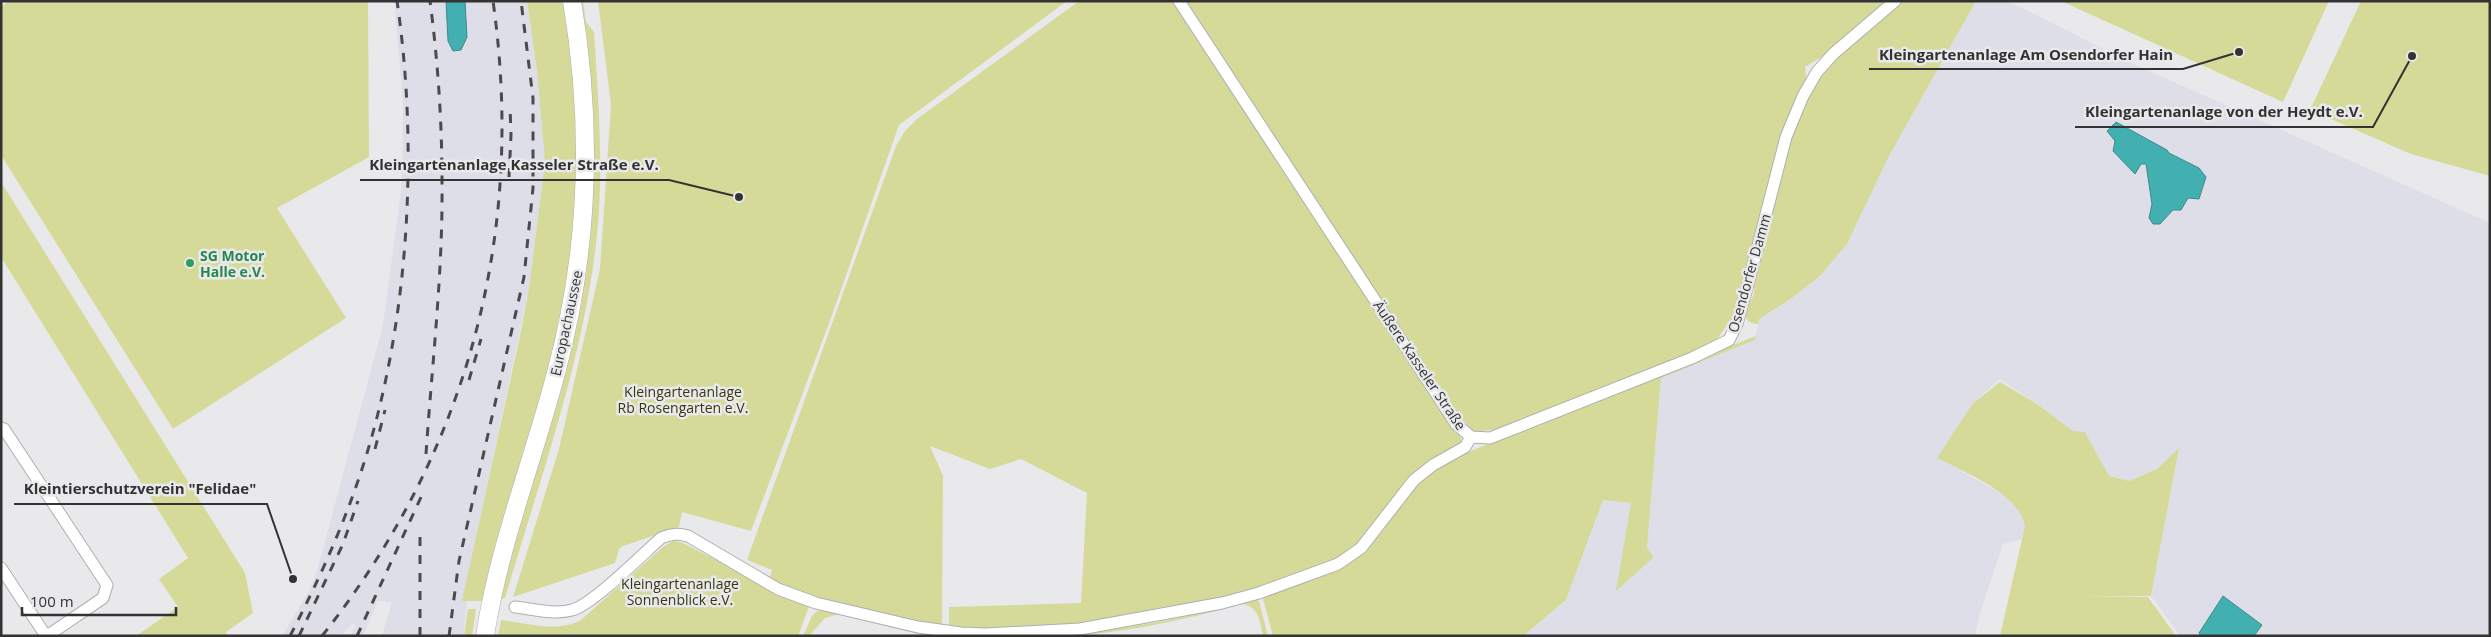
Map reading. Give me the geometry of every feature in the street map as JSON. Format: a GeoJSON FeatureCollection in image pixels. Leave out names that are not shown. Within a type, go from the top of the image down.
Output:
{"type":"FeatureCollection","features":[{"type":"Feature","properties":{"kind":"main road","name":"Europachaussee"},"geometry":{"type":"LineString","coordinates":[[485,636],[491,600],[506,539],[556,372],[571,311],[580,254],[585,189],[586,123],[581,62],[572,1]]}},
{"type":"Feature","properties":{"kind":"street","name":"Äußere Kasseler Straße"},"geometry":{"type":"LineString","coordinates":[[515,607],[560,612],[574,610],[590,600],[661,538],[679,533],[688,536],[778,588],[816,603],[918,627],[961,633],[986,634],[1080,629],[1124,623],[1222,604],[1259,594],[1338,564],[1361,548],[1414,480],[1434,465],[1465,447],[1471,437],[1456,424],[1179,1]]}},
{"type":"Feature","properties":{"kind":"street","name":"Osendorfer Damm"},"geometry":{"type":"LineString","coordinates":[[1471,437],[1490,438],[1692,358],[1730,340],[1737,324],[1746,292],[1786,137],[1803,96],[1817,72],[1833,54],[1895,1]]}},
{"type":"Feature","properties":{"kind":"street"},"geometry":{"type":"LineString","coordinates":[[1,428],[10,437],[107,585],[103,598],[46,636],[1,568]]}},
{"type":"Feature","properties":{"kind":"shaded area"},"geometry":{"type":"Polygon","coordinates":[[[394,1],[446,1],[448,10],[467,37],[465,1],[527,1],[537,71],[545,162],[529,288],[474,547],[463,636],[382,636],[392,602],[378,601],[363,636],[350,636],[356,624],[353,623],[341,636],[282,636],[308,593],[317,571],[383,325],[402,183],[403,102],[394,1]]]}},
{"type":"Feature","properties":{"kind":"shaded area"},"geometry":{"type":"Polygon","coordinates":[[[1976,1],[2008,1],[2127,61],[2490,223],[2490,636],[2180,636],[2151,596],[2179,449],[2157,469],[2129,481],[2108,476],[2085,432],[2070,434],[2037,404],[2000,379],[1973,403],[1938,458],[2002,494],[2016,505],[2024,517],[2023,539],[2003,544],[1979,617],[1975,636],[1523,636],[1566,600],[1603,500],[1631,503],[1647,548],[1661,378],[1755,340],[1759,319],[1792,298],[1820,276],[1847,244],[1889,156],[1976,1]]]}},
{"type":"Feature","properties":{"kind":"green space","name":"SG Motor Halle e.V."},"geometry":{"type":"Polygon","coordinates":[[[9,1],[368,1],[369,157],[277,208],[346,318],[173,429],[1,155],[1,7],[9,1]]]}},
{"type":"Feature","properties":{"kind":"green space"},"geometry":{"type":"Polygon","coordinates":[[[527,1],[567,1],[580,159],[566,310],[483,601],[462,601],[521,331],[529,288],[545,162],[537,71],[527,1]]]}},
{"type":"Feature","properties":{"kind":"green space"},"geometry":{"type":"Polygon","coordinates":[[[578,1],[583,1],[586,22],[594,32],[600,170],[596,244],[581,334],[558,423],[505,598],[497,601],[576,312],[578,1]]]}},
{"type":"Feature","properties":{"kind":"green space","name":"Kleingartenanlage Rb Rosengarten e.V."},"geometry":{"type":"Polygon","coordinates":[[[598,1],[1067,1],[899,125],[832,315],[751,531],[682,512],[679,527],[623,546],[619,549],[615,563],[513,597],[559,449],[600,269],[611,105],[598,1]]]}},
{"type":"Feature","properties":{"kind":"green space"},"geometry":{"type":"Polygon","coordinates":[[[1079,1],[1173,1],[1461,438],[1461,444],[1436,459],[1369,535],[1339,559],[1243,595],[1085,625],[997,630],[952,628],[949,625],[949,607],[1081,603],[1087,493],[1021,459],[990,469],[930,446],[943,476],[942,628],[856,608],[772,581],[770,577],[772,570],[747,560],[896,146],[905,131],[917,119],[1079,1]]]}},
{"type":"Feature","properties":{"kind":"green space"},"geometry":{"type":"Polygon","coordinates":[[[1184,1],[1888,1],[1830,52],[1805,67],[1807,82],[1736,312],[1716,341],[1687,357],[1593,391],[1498,429],[1474,432],[1453,410],[1184,1]]]}},
{"type":"Feature","properties":{"kind":"green space"},"geometry":{"type":"Polygon","coordinates":[[[1900,1],[1976,1],[1889,156],[1847,244],[1820,276],[1792,298],[1759,319],[1758,324],[1751,323],[1746,319],[1745,314],[1754,294],[1754,282],[1791,137],[1800,112],[1826,68],[1900,1]]]}},
{"type":"Feature","properties":{"kind":"green space"},"geometry":{"type":"Polygon","coordinates":[[[2061,1],[2329,1],[2283,102],[2061,1]]]}},
{"type":"Feature","properties":{"kind":"green space"},"geometry":{"type":"Polygon","coordinates":[[[2361,1],[2490,1],[2490,176],[2411,154],[2310,110],[2361,1]]]}},
{"type":"Feature","properties":{"kind":"green space"},"geometry":{"type":"Polygon","coordinates":[[[1,182],[245,573],[253,613],[226,632],[228,636],[136,636],[178,607],[159,579],[188,558],[1,257],[1,182]]]}},
{"type":"Feature","properties":{"kind":"green space"},"geometry":{"type":"Polygon","coordinates":[[[1756,336],[1755,340],[1661,378],[1647,548],[1654,557],[1616,591],[1631,503],[1603,500],[1566,600],[1523,636],[1273,636],[1263,599],[1265,595],[1339,567],[1401,499],[1433,470],[1464,454],[1584,403],[1756,336]]]}},
{"type":"Feature","properties":{"kind":"green space"},"geometry":{"type":"Polygon","coordinates":[[[2000,382],[2037,404],[2073,431],[2085,432],[2109,476],[2129,481],[2157,469],[2179,448],[2151,596],[2081,596],[2148,597],[2176,636],[2000,636],[2025,526],[2021,514],[2002,494],[1989,485],[1937,458],[1973,403],[2000,382]]]}},
{"type":"Feature","properties":{"kind":"green space","name":"Kleingartenanlage Sonnenblick e.V."},"geometry":{"type":"Polygon","coordinates":[[[673,541],[681,542],[778,592],[810,604],[798,636],[498,636],[501,620],[552,627],[572,624],[581,620],[663,547],[673,541]]]}},
{"type":"Feature","properties":{"kind":"green space"},"geometry":{"type":"Polygon","coordinates":[[[1255,599],[1259,601],[1268,636],[1263,636],[1260,620],[1255,611],[1248,605],[1242,604],[1147,626],[1098,633],[1049,636],[1154,623],[1255,599]]]}},
{"type":"Feature","properties":{"kind":"green space"},"geometry":{"type":"Polygon","coordinates":[[[468,609],[476,609],[472,636],[464,636],[468,609]]]}},
{"type":"Feature","properties":{"kind":"green space"},"geometry":{"type":"Polygon","coordinates":[[[817,611],[837,611],[939,636],[926,636],[839,614],[825,618],[809,636],[803,636],[812,616],[817,611]]]}},
{"type":"Feature","properties":{"kind":"water"},"geometry":{"type":"Polygon","coordinates":[[[446,1],[465,1],[467,37],[461,50],[453,51],[448,41],[446,1]]]}},
{"type":"Feature","properties":{"kind":"water"},"geometry":{"type":"Polygon","coordinates":[[[2116,122],[2199,168],[2206,177],[2199,199],[2188,198],[2181,210],[2173,210],[2160,224],[2153,224],[2149,218],[2152,204],[2146,164],[2141,164],[2135,174],[2113,151],[2115,141],[2107,131],[2116,122]]]}},
{"type":"Feature","properties":{"kind":"water"},"geometry":{"type":"Polygon","coordinates":[[[2223,596],[2262,625],[2254,636],[2201,636],[2199,633],[2223,596]]]}},
{"type":"Feature","properties":{"kind":"railway"},"geometry":{"type":"LineString","coordinates":[[290,636],[329,554],[355,491],[378,414],[400,297],[408,177],[404,58],[397,1]]}},
{"type":"Feature","properties":{"kind":"railway"},"geometry":{"type":"LineString","coordinates":[[426,454],[439,284],[442,216],[440,114],[430,1]]}},
{"type":"Feature","properties":{"kind":"railway"},"geometry":{"type":"LineString","coordinates":[[322,636],[373,565],[415,492],[449,416],[475,337],[492,256],[501,173],[501,88],[493,1]]}},
{"type":"Feature","properties":{"kind":"railway"},"geometry":{"type":"LineString","coordinates":[[449,636],[459,561],[524,277],[533,188],[533,98],[521,1]]}},
{"type":"Feature","properties":{"kind":"railway"},"geometry":{"type":"LineString","coordinates":[[509,177],[510,107]]}},
{"type":"Feature","properties":{"kind":"railway"},"geometry":{"type":"LineString","coordinates":[[469,380],[481,339]]}},
{"type":"Feature","properties":{"kind":"railway"},"geometry":{"type":"LineString","coordinates":[[375,449],[385,410]]}},
{"type":"Feature","properties":{"kind":"railway"},"geometry":{"type":"LineString","coordinates":[[357,636],[422,495]]}},
{"type":"Feature","properties":{"kind":"railway"},"geometry":{"type":"LineString","coordinates":[[299,636],[343,544],[358,501]]}},
{"type":"Feature","properties":{"kind":"railway"},"geometry":{"type":"LineString","coordinates":[[420,529],[420,636]]}},
{"type":"Feature","properties":{"kind":"place","name":"Kleingartenanlage Am Osendorfer Hain"},"geometry":{"type":"Point","coordinates":[2239,52]}},
{"type":"Feature","properties":{"kind":"place","name":"Kleingartenanlage von der Heydt e.V."},"geometry":{"type":"Point","coordinates":[2412,56]}},
{"type":"Feature","properties":{"kind":"place","name":"Kleingartenanlage Kasseler Straße e.V."},"geometry":{"type":"Point","coordinates":[739,197]}},
{"type":"Feature","properties":{"kind":"place","name":"SG Motor Halle e.V."},"geometry":{"type":"Point","coordinates":[190,263]}},
{"type":"Feature","properties":{"kind":"place","name":"Kleintierschutzverein \"Felidae\""},"geometry":{"type":"Point","coordinates":[293,579]}}]}
